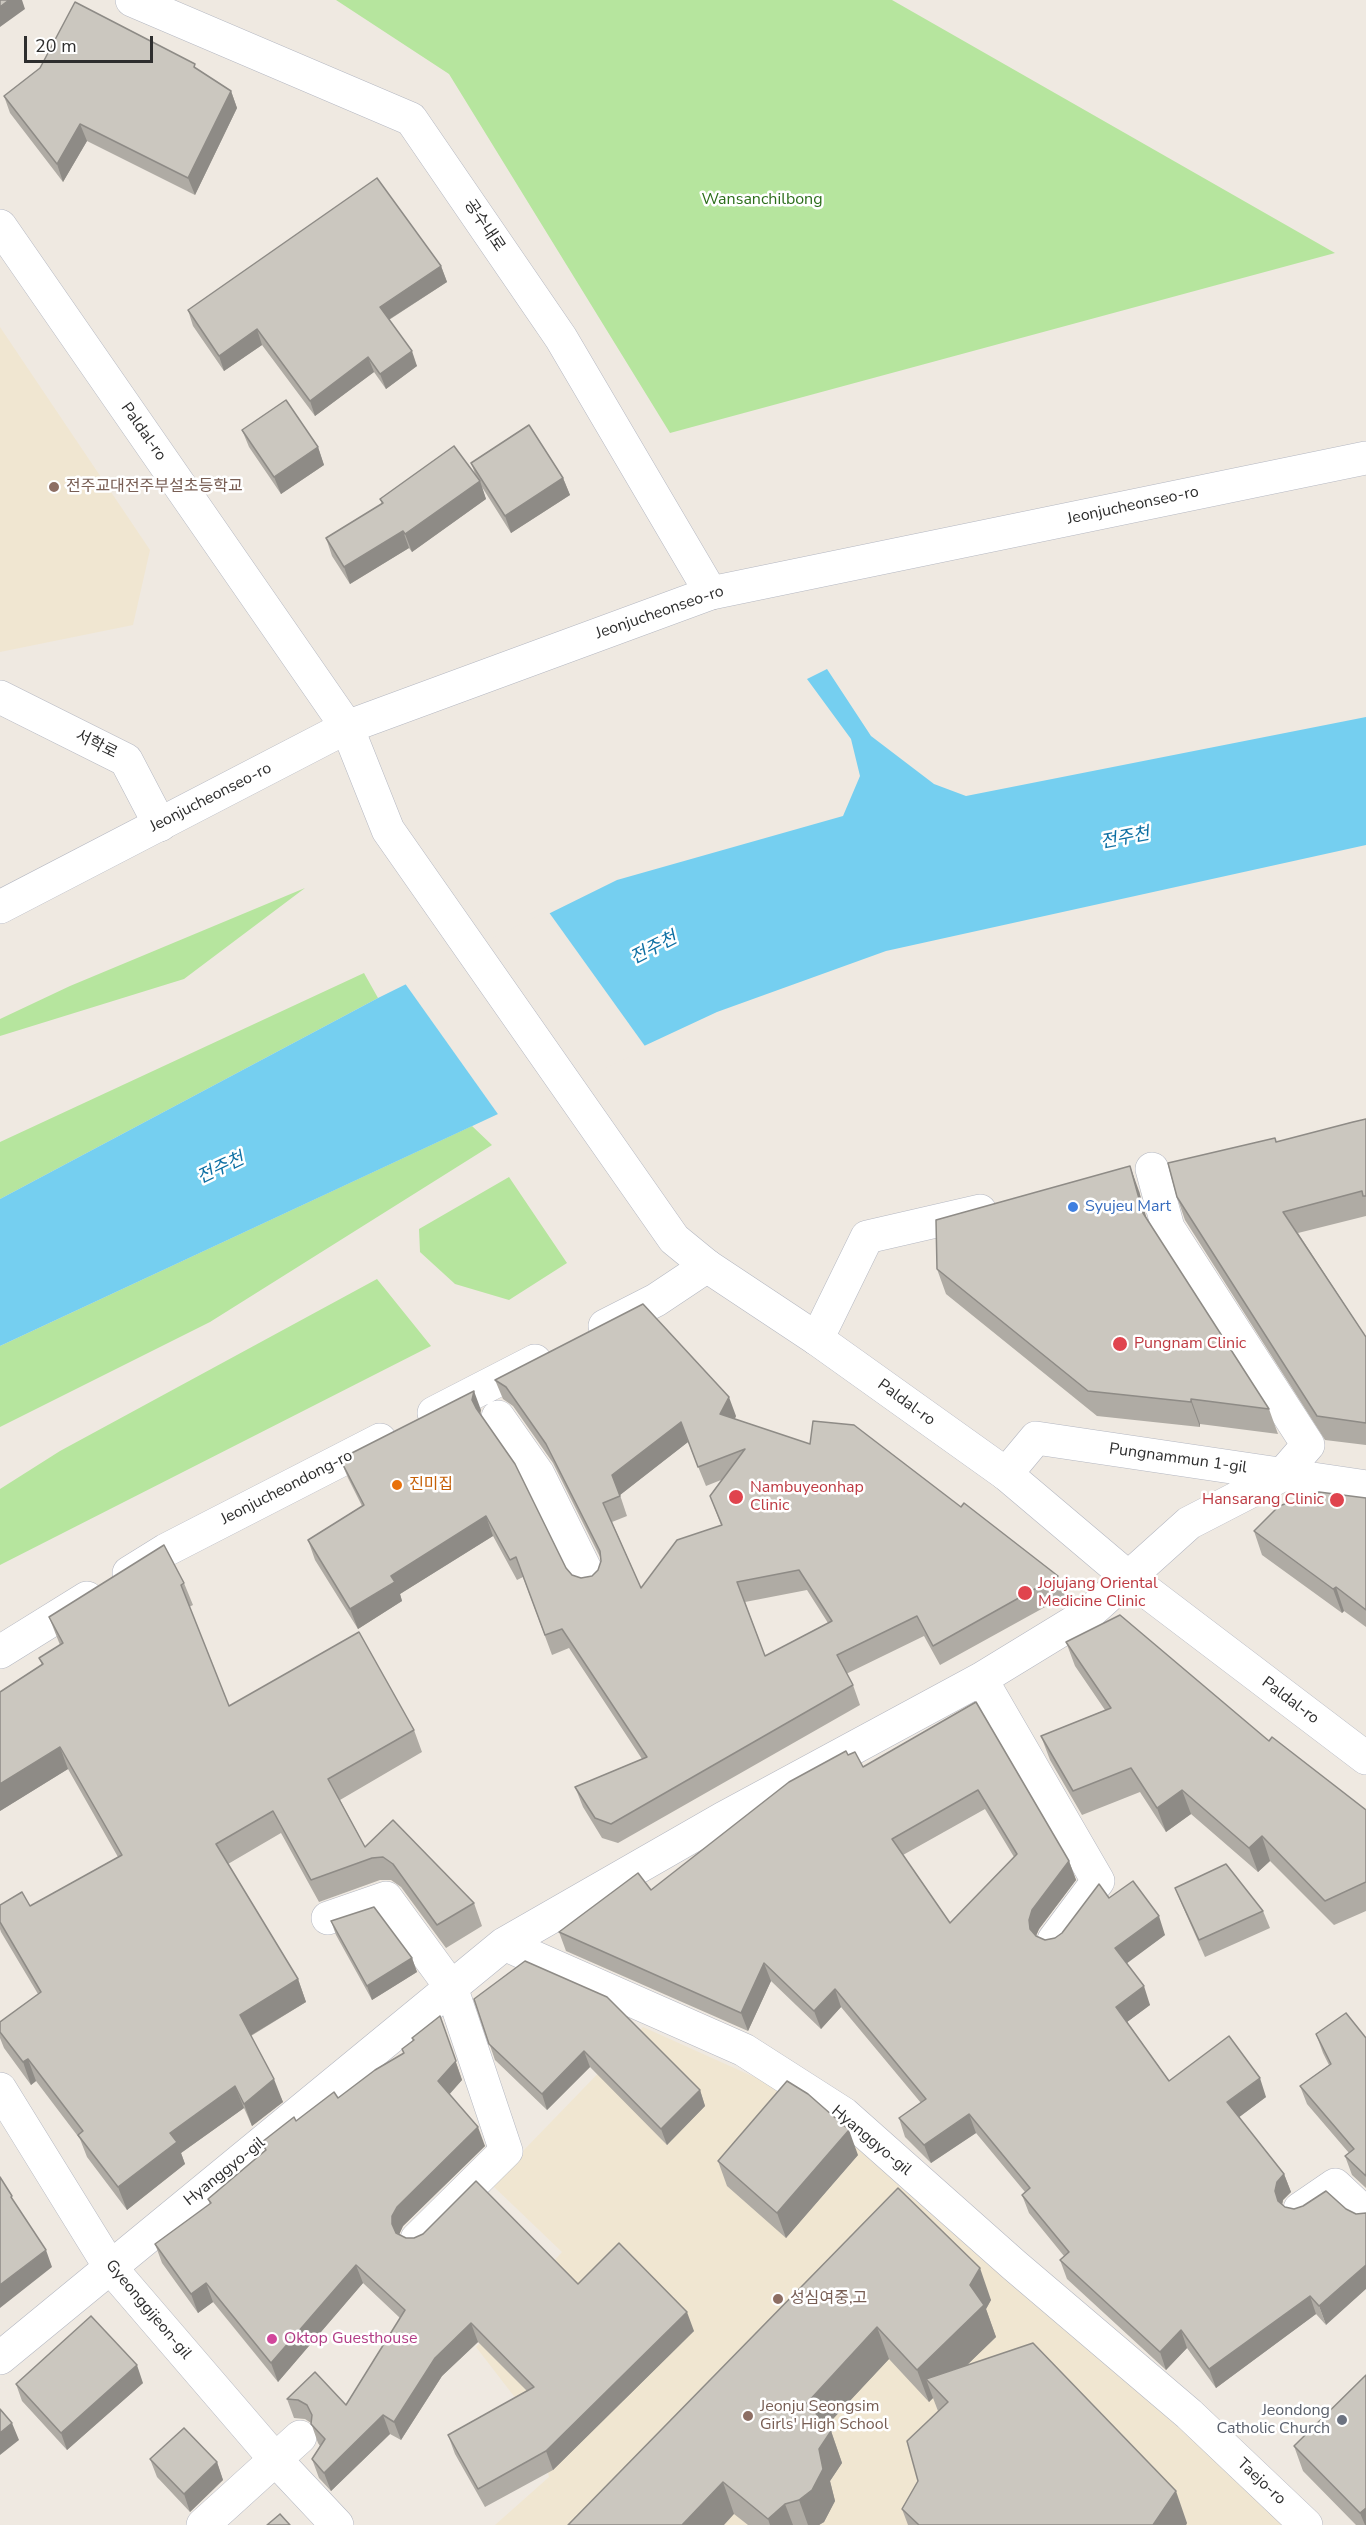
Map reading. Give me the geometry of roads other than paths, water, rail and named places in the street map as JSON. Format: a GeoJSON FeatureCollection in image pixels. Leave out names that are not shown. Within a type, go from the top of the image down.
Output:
{"type":"FeatureCollection","features":[{"type":"Feature","properties":{"kind":"street","name":"공수내로"},"geometry":{"type":"LineString","coordinates":[[132,0],[411,119],[561,338],[711,593]]}},
{"type":"Feature","properties":{"kind":"street","name":"Paldal-ro"},"geometry":{"type":"LineString","coordinates":[[0,226],[347,727],[388,830],[674,1239],[707,1266],[817,1339],[1006,1474],[1129,1578],[1366,1758]]}},
{"type":"Feature","properties":{"kind":"street","name":"Jeonjucheonseo-ro"},"geometry":{"type":"LineString","coordinates":[[0,907],[347,727],[711,593],[1366,458]]}},
{"type":"Feature","properties":{"kind":"street","name":"서학로"},"geometry":{"type":"LineString","coordinates":[[0,698],[126,760],[160,825]]}},
{"type":"Feature","properties":{"kind":"street"},"geometry":{"type":"LineString","coordinates":[[1118,1178],[1186,1162]]}},
{"type":"Feature","properties":{"kind":"street"},"geometry":{"type":"LineString","coordinates":[[1129,1578],[1189,1523],[1281,1475],[1308,1446],[1168,1228],[1152,1169]]}},
{"type":"Feature","properties":{"kind":"street"},"geometry":{"type":"LineString","coordinates":[[817,1339],[867,1237],[1004,1205]]}},
{"type":"Feature","properties":{"kind":"street","name":"Jeonjucheondong-ro"},"geometry":{"type":"LineString","coordinates":[[0,1652],[165,1550],[656,1300],[707,1266]]}},
{"type":"Feature","properties":{"kind":"street"},"geometry":{"type":"LineString","coordinates":[[498,1417],[538,1474],[590,1579]]}},
{"type":"Feature","properties":{"kind":"street","name":"Pungnammun 1-gil"},"geometry":{"type":"LineString","coordinates":[[1006,1474],[1036,1438],[1366,1487]]}},
{"type":"Feature","properties":{"kind":"street","name":"Hyanggyo-gil"},"geometry":{"type":"LineString","coordinates":[[0,2358],[504,1944],[722,1819],[981,1679],[1089,1613],[1129,1578]]}},
{"type":"Feature","properties":{"kind":"street"},"geometry":{"type":"LineString","coordinates":[[981,1679],[1098,1881],[1054,1940]]}},
{"type":"Feature","properties":{"kind":"street"},"geometry":{"type":"LineString","coordinates":[[328,1918],[386,1898],[451,1987],[506,2151],[417,2239]]}},
{"type":"Feature","properties":{"kind":"street","name":"Hyanggyo-gil"},"geometry":{"type":"LineString","coordinates":[[504,1944],[744,2049],[844,2114],[1014,2265],[1189,2415]]}},
{"type":"Feature","properties":{"kind":"street","name":"Gyeonggijeon-gil"},"geometry":{"type":"LineString","coordinates":[[0,2089],[110,2266],[274,2459],[337,2525]]}},
{"type":"Feature","properties":{"kind":"street"},"geometry":{"type":"LineString","coordinates":[[1300,2209],[1335,2185],[1366,2214]]}},
{"type":"Feature","properties":{"kind":"street","name":"Taejo-ro"},"geometry":{"type":"LineString","coordinates":[[1189,2415],[1306,2525]]}},
{"type":"Feature","properties":{"kind":"street"},"geometry":{"type":"LineString","coordinates":[[203,2525],[300,2437]]}},
{"type":"Feature","properties":{"kind":"water","name":"전주천"},"geometry":{"type":"Polygon","coordinates":[[[827,669],[871,736],[934,784],[966,796],[1366,717],[1366,845],[886,951],[717,1012],[0,1346],[0,1199],[378,998],[617,880],[843,816],[860,776],[851,739],[807,679],[827,669]]]}},
{"type":"Feature","properties":{"kind":"place","name":"전주교대전주부설초등학교"},"geometry":{"type":"Point","coordinates":[54,487]}},
{"type":"Feature","properties":{"kind":"place","name":"Syujeu Mart"},"geometry":{"type":"Point","coordinates":[1073,1207]}},
{"type":"Feature","properties":{"kind":"place","name":"Pungnam Clinic"},"geometry":{"type":"Point","coordinates":[1120,1344]}},
{"type":"Feature","properties":{"kind":"place","name":"진미집"},"geometry":{"type":"Point","coordinates":[397,1485]}},
{"type":"Feature","properties":{"kind":"place","name":"Nambuyeonhap Clinic"},"geometry":{"type":"Point","coordinates":[736,1497]}},
{"type":"Feature","properties":{"kind":"place","name":"Hansarang Clinic"},"geometry":{"type":"Point","coordinates":[1337,1500]}},
{"type":"Feature","properties":{"kind":"place","name":"Jojujang Oriental Medicine Clinic"},"geometry":{"type":"Point","coordinates":[1025,1593]}},
{"type":"Feature","properties":{"kind":"place","name":"성심여중,고"},"geometry":{"type":"Point","coordinates":[778,2299]}},
{"type":"Feature","properties":{"kind":"place","name":"Oktop Guesthouse"},"geometry":{"type":"Point","coordinates":[272,2339]}},
{"type":"Feature","properties":{"kind":"place","name":"Jeonju Seongsim Girls' High School"},"geometry":{"type":"Point","coordinates":[748,2416]}},
{"type":"Feature","properties":{"kind":"place","name":"Jeondong Catholic Church"},"geometry":{"type":"Point","coordinates":[1342,2420]}},
{"type":"Feature","properties":{"kind":"park label","name":"Wansanchilbong"},"geometry":{"type":"Point","coordinates":[762,200]}}]}
